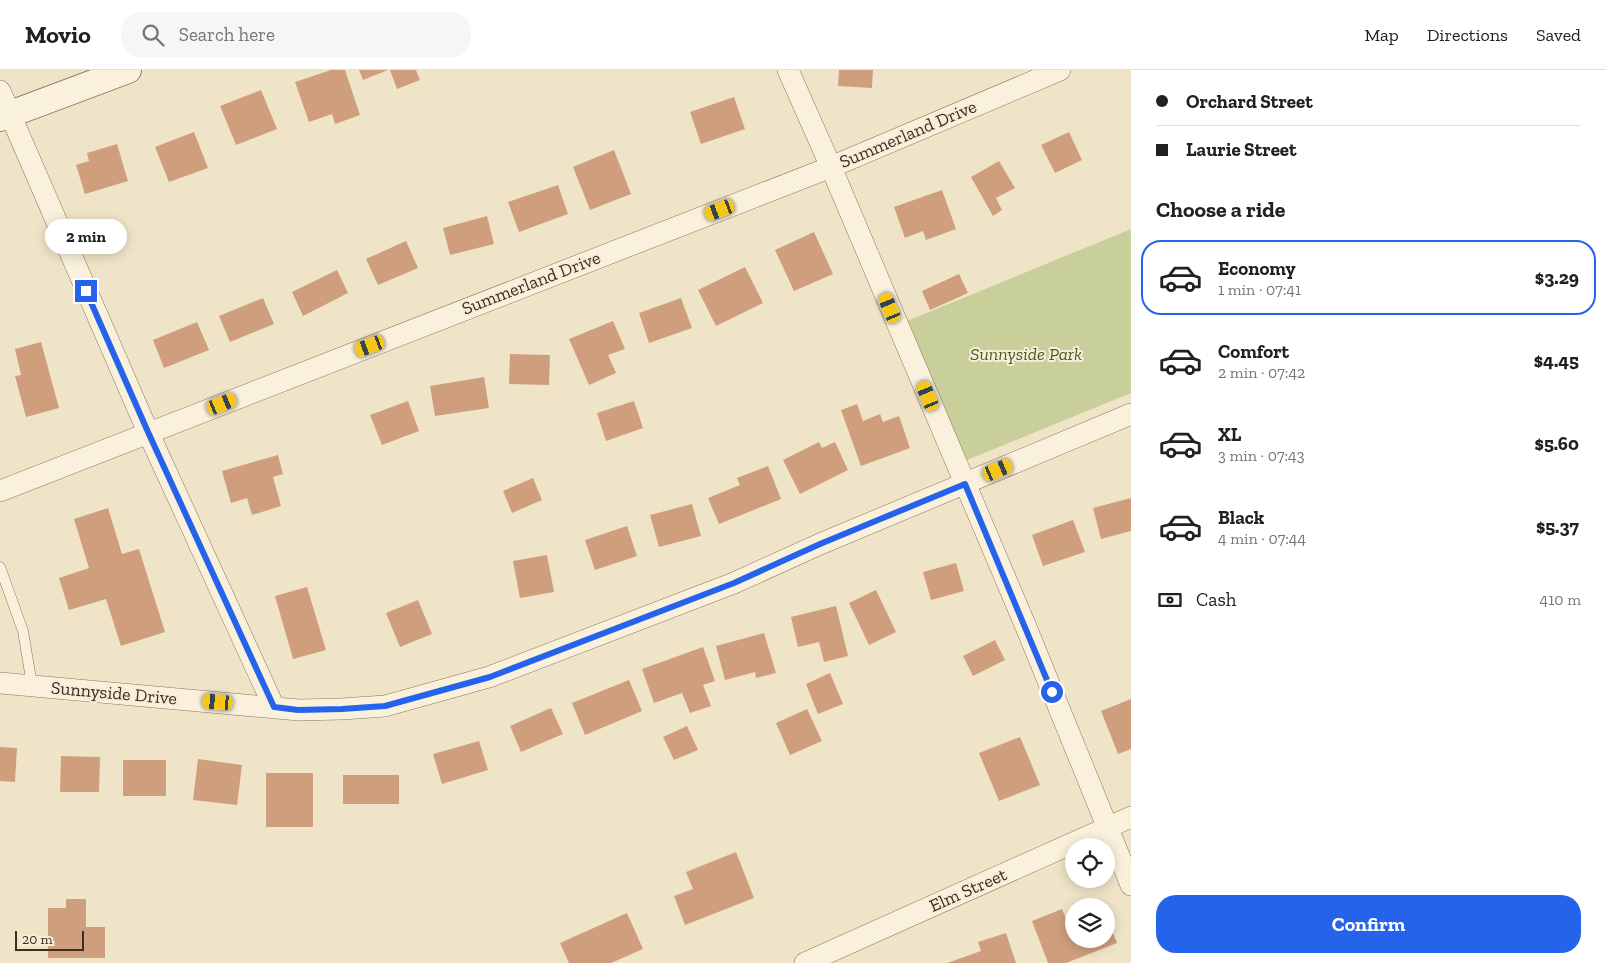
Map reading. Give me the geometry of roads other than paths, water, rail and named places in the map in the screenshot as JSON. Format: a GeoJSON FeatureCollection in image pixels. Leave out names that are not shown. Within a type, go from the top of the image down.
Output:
{"type":"FeatureCollection","features":[{"type":"Feature","properties":{"kind":"street"},"geometry":{"type":"LineString","coordinates":[[5,117],[128,70]]}},
{"type":"Feature","properties":{"kind":"street"},"geometry":{"type":"LineString","coordinates":[[788,70],[831,166],[1026,627],[1131,885]]}},
{"type":"Feature","properties":{"kind":"street","name":"Summerland Drive"},"geometry":{"type":"LineString","coordinates":[[0,491],[831,166],[1060,70]]}},
{"type":"Feature","properties":{"kind":"street"},"geometry":{"type":"LineString","coordinates":[[0,91],[5,117],[274,707]]}},
{"type":"Feature","properties":{"kind":"street","name":"Sunnyside Drive"},"geometry":{"type":"LineString","coordinates":[[0,682],[298,710],[385,706],[490,677],[734,583],[820,544],[1131,414]]}},
{"type":"Feature","properties":{"kind":"street","name":"Elm Street"},"geometry":{"type":"LineString","coordinates":[[805,963],[1131,817]]}},
{"type":"Feature","properties":{"kind":"lane"},"geometry":{"type":"LineString","coordinates":[[0,566],[23,631],[32,685]]}},
{"type":"Feature","properties":{"kind":"park label","name":"Sunnyside Park"},"geometry":{"type":"Point","coordinates":[1026,354]}}]}
